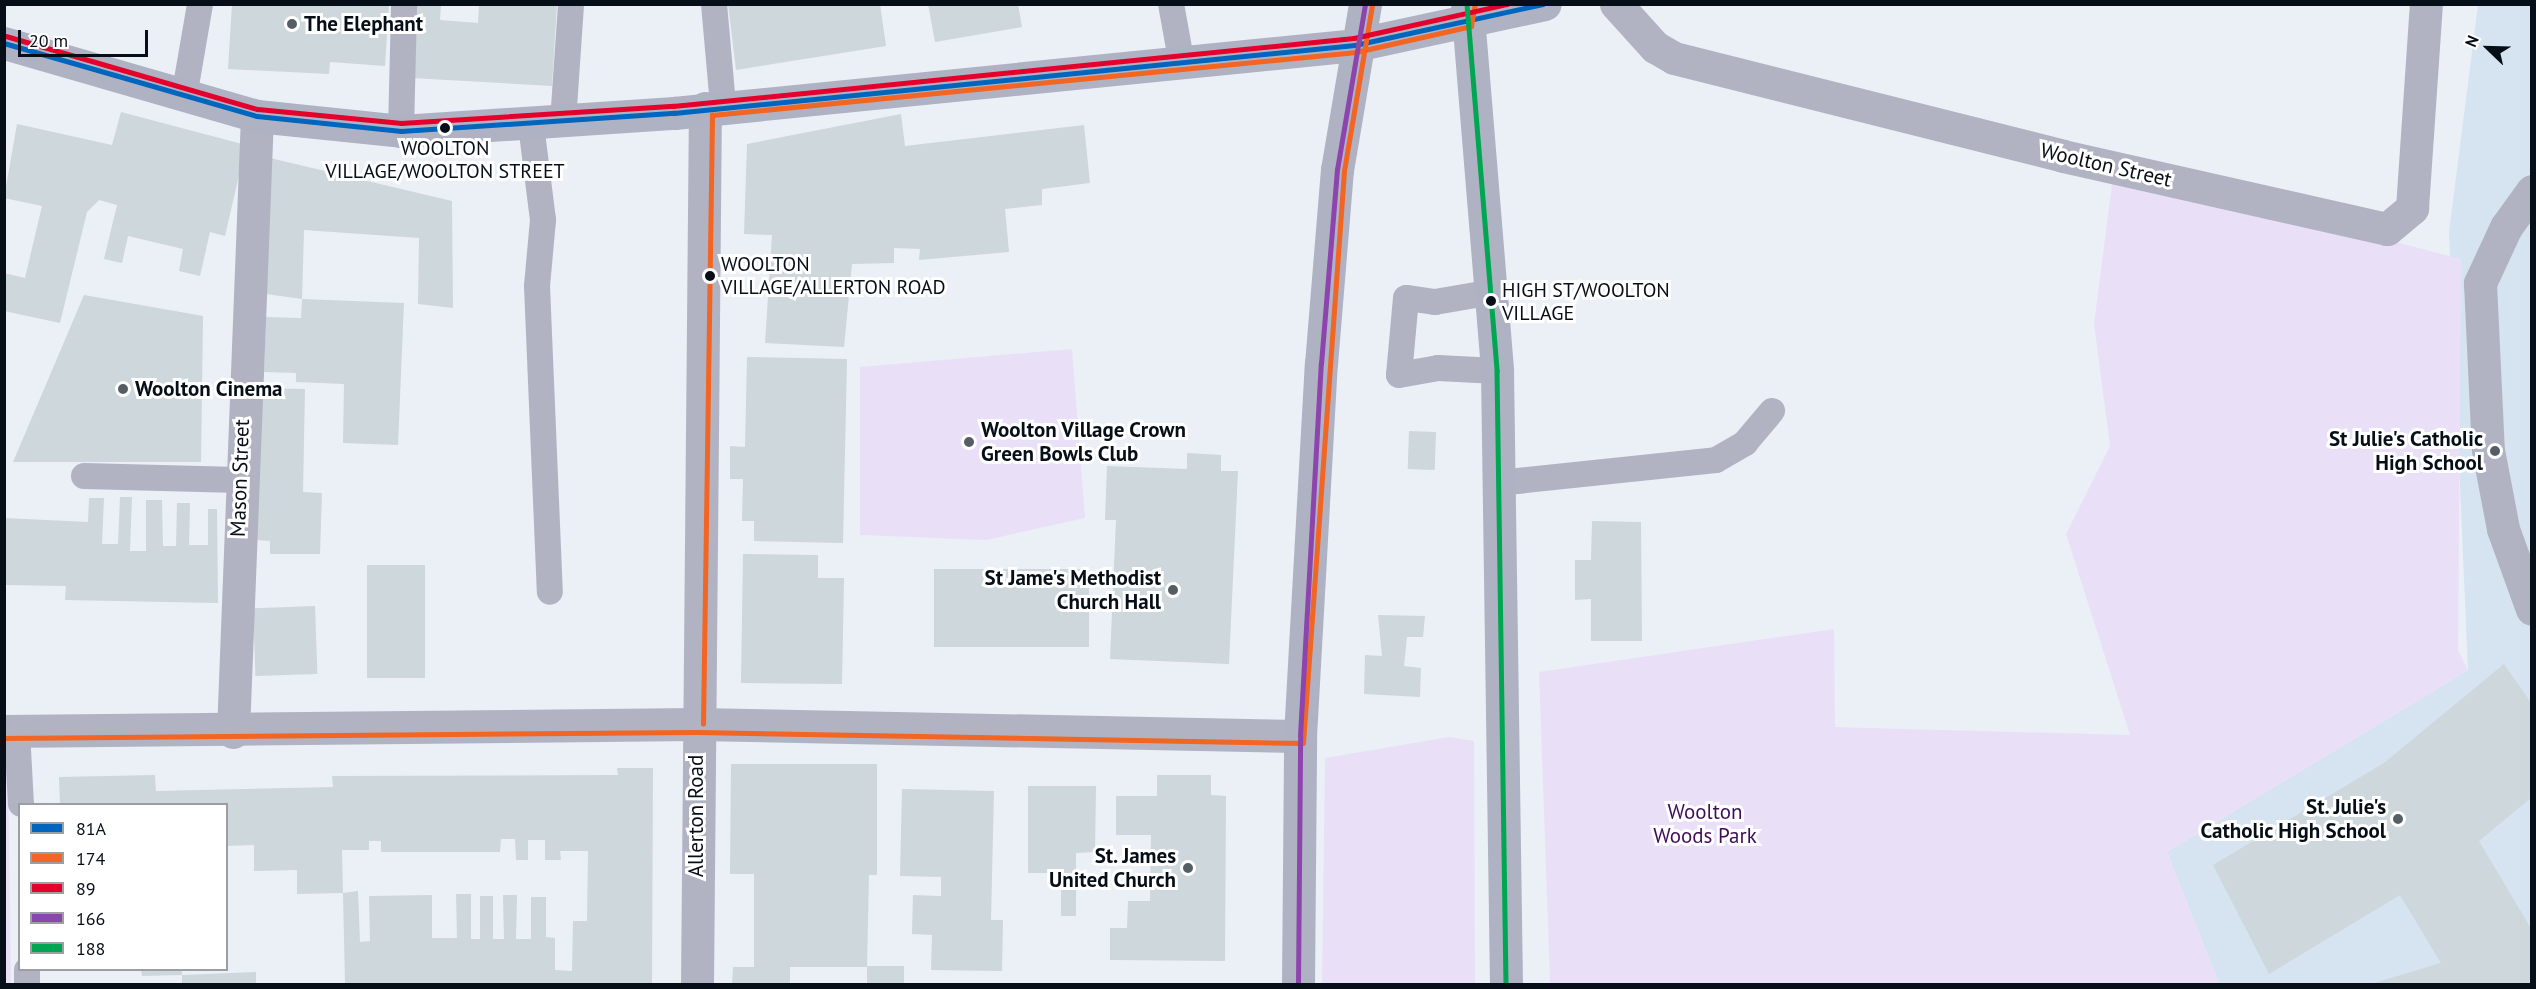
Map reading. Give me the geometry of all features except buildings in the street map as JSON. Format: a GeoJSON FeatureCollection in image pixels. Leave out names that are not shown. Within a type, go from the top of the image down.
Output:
{"type":"FeatureCollection","features":[{"type":"Feature","properties":{"kind":"main road"},"geometry":{"type":"LineString","coordinates":[[1298,984],[1300,736],[1322,353],[1355,45],[1365,4]]}},
{"type":"Feature","properties":{"kind":"main road"},"geometry":{"type":"LineString","coordinates":[[4,43],[184,97],[257,116],[400,131],[547,124],[1181,59],[1355,45],[1468,12],[1545,4]]}},
{"type":"Feature","properties":{"kind":"main road"},"geometry":{"type":"LineString","coordinates":[[1468,12],[1497,371],[1506,984]]}},
{"type":"Feature","properties":{"kind":"street","name":"Woolton Street"},"geometry":{"type":"LineString","coordinates":[[1616,4],[1655,47],[1674,58],[2063,156],[2387,229],[2412,208],[2426,4]]}},
{"type":"Feature","properties":{"kind":"street","name":"Allerton Road"},"geometry":{"type":"LineString","coordinates":[[697,984],[696,724],[714,106]]}},
{"type":"Feature","properties":{"kind":"street","name":"Mason Street"},"geometry":{"type":"LineString","coordinates":[[232,732],[239,480],[257,116]]}},
{"type":"Feature","properties":{"kind":"street"},"geometry":{"type":"LineString","coordinates":[[2532,192],[2506,227],[2480,283],[2488,450],[2503,529],[2532,609]]}},
{"type":"Feature","properties":{"kind":"street"},"geometry":{"type":"LineString","coordinates":[[11,731],[232,732],[696,724],[1300,736]]}},
{"type":"Feature","properties":{"kind":"lane"},"geometry":{"type":"LineString","coordinates":[[184,97],[200,4]]}},
{"type":"Feature","properties":{"kind":"lane"},"geometry":{"type":"LineString","coordinates":[[400,131],[404,4]]}},
{"type":"Feature","properties":{"kind":"lane"},"geometry":{"type":"LineString","coordinates":[[550,592],[537,286],[543,220],[547,124],[571,4]]}},
{"type":"Feature","properties":{"kind":"lane"},"geometry":{"type":"LineString","coordinates":[[714,4],[714,106]]}},
{"type":"Feature","properties":{"kind":"lane"},"geometry":{"type":"LineString","coordinates":[[1171,4],[1181,59]]}},
{"type":"Feature","properties":{"kind":"lane"},"geometry":{"type":"LineString","coordinates":[[1492,292],[1435,302],[1406,298],[1400,375],[1438,368],[1497,371]]}},
{"type":"Feature","properties":{"kind":"lane"},"geometry":{"type":"LineString","coordinates":[[1498,483],[1716,460],[1745,443],[1772,411]]}},
{"type":"Feature","properties":{"kind":"lane"},"geometry":{"type":"LineString","coordinates":[[84,477],[239,480]]}},
{"type":"Feature","properties":{"kind":"lane"},"geometry":{"type":"LineString","coordinates":[[11,731],[21,803]]}},
{"type":"Feature","properties":{"kind":"shaded area","name":"St Julie's Catholic High School"},"geometry":{"type":"Polygon","coordinates":[[[2478,5],[2531,5],[2531,984],[2219,984],[2167,852],[2468,670],[2449,232],[2478,5]]]}},
{"type":"Feature","properties":{"kind":"green space","name":"Woolton Woods Park"},"geometry":{"type":"Polygon","coordinates":[[[2114,169],[2461,259],[2458,650],[2468,670],[2167,852],[2219,984],[1550,984],[1539,672],[1834,629],[1835,727],[2130,735],[2066,534],[2110,446],[2094,324],[2114,169]]]}},
{"type":"Feature","properties":{"kind":"green space","name":"Woolton Village Crown Green Bowls Club"},"geometry":{"type":"Polygon","coordinates":[[[1072,349],[1085,518],[986,540],[860,535],[860,367],[1072,349]]]}},
{"type":"Feature","properties":{"kind":"green space"},"geometry":{"type":"Polygon","coordinates":[[[1449,737],[1474,741],[1475,984],[1322,984],[1325,758],[1449,737]]]}},
{"type":"Feature","properties":{"kind":"green space"},"geometry":{"type":"Polygon","coordinates":[[[5,751],[8,751],[11,984],[5,984],[5,751]]]}},
{"type":"Feature","properties":{"kind":"transit line","name":"166"},"geometry":{"type":"LineString","coordinates":[[1298,984],[1300,736],[1321,364],[1337,170],[1365,4]]}},
{"type":"Feature","properties":{"kind":"transit line","name":"188"},"geometry":{"type":"LineString","coordinates":[[1467,4],[1497,371],[1506,984]]}},
{"type":"Feature","properties":{"kind":"transit line","name":"174"},"geometry":{"type":"LineString","coordinates":[[703,724],[712,115],[1356,52],[1471,26],[1475,4]]}},
{"type":"Feature","properties":{"kind":"transit line","name":"89"},"geometry":{"type":"LineString","coordinates":[[6,36],[258,109],[401,123],[673,106],[1354,38],[1507,4]]}},
{"type":"Feature","properties":{"kind":"transit line","name":"81A"},"geometry":{"type":"LineString","coordinates":[[4,43],[257,116],[401,131],[674,113],[1355,45],[1543,4]]}},
{"type":"Feature","properties":{"kind":"transit line","name":"174"},"geometry":{"type":"LineString","coordinates":[[4,738],[696,732],[1303,743],[1344,171],[1372,5]]}},
{"type":"Feature","properties":{"kind":"place","name":"The Elephant"},"geometry":{"type":"Point","coordinates":[292,24]}},
{"type":"Feature","properties":{"kind":"place","name":"WOOLTON VILLAGE/WOOLTON STREET"},"geometry":{"type":"Point","coordinates":[445,128]}},
{"type":"Feature","properties":{"kind":"place","name":"WOOLTON VILLAGE/ALLERTON ROAD"},"geometry":{"type":"Point","coordinates":[710,276]}},
{"type":"Feature","properties":{"kind":"place","name":"HIGH ST/WOOLTON VILLAGE"},"geometry":{"type":"Point","coordinates":[1491,301]}},
{"type":"Feature","properties":{"kind":"place","name":"Woolton Cinema"},"geometry":{"type":"Point","coordinates":[123,389]}},
{"type":"Feature","properties":{"kind":"place","name":"Woolton Village Crown Green Bowls Club"},"geometry":{"type":"Point","coordinates":[969,442]}},
{"type":"Feature","properties":{"kind":"place","name":"St Julie's Catholic High School"},"geometry":{"type":"Point","coordinates":[2495,451]}},
{"type":"Feature","properties":{"kind":"place","name":"St Jame's Methodist Church Hall"},"geometry":{"type":"Point","coordinates":[1173,590]}},
{"type":"Feature","properties":{"kind":"place","name":"St. Julie's Catholic High School"},"geometry":{"type":"Point","coordinates":[2398,819]}},
{"type":"Feature","properties":{"kind":"place","name":"St. James United Church"},"geometry":{"type":"Point","coordinates":[1188,868]}}]}
